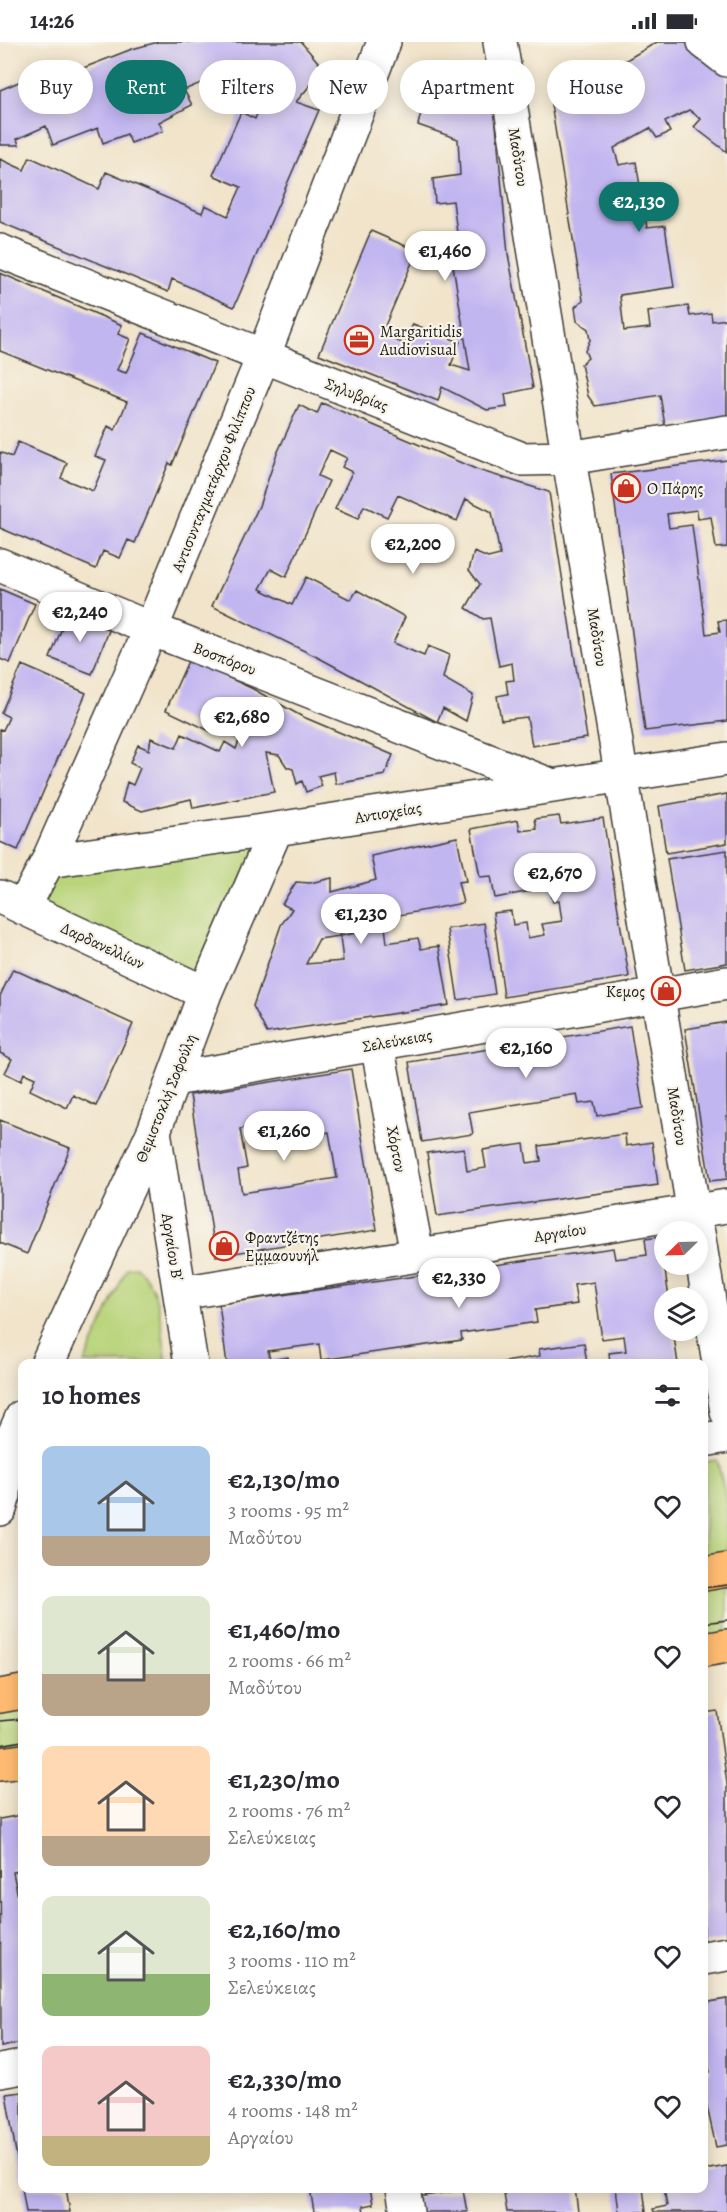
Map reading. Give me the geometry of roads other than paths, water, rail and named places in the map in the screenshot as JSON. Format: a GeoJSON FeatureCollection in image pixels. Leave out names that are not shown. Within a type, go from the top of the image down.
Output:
{"type":"FeatureCollection","features":[{"type":"Feature","properties":{"kind":"main road"},"geometry":{"type":"LineString","coordinates":[[708,1573],[727,1570]]}},
{"type":"Feature","properties":{"kind":"main road"},"geometry":{"type":"LineString","coordinates":[[708,1649],[727,1646]]}},
{"type":"Feature","properties":{"kind":"main road"},"geometry":{"type":"LineString","coordinates":[[0,1695],[18,1693]]}},
{"type":"Feature","properties":{"kind":"main road"},"geometry":{"type":"LineString","coordinates":[[0,1764],[18,1762]]}},
{"type":"Feature","properties":{"kind":"street","name":"Αντισυνταγματάρχου Φιλίππου"},"geometry":{"type":"LineString","coordinates":[[11,902],[48,861],[151,629],[263,357],[384,42]]}},
{"type":"Feature","properties":{"kind":"street","name":"Μαδύτου"},"geometry":{"type":"LineString","coordinates":[[500,42],[695,1221]]}},
{"type":"Feature","properties":{"kind":"street"},"geometry":{"type":"LineString","coordinates":[[704,42],[727,60]]}},
{"type":"Feature","properties":{"kind":"street","name":"Σηλυβρίας"},"geometry":{"type":"LineString","coordinates":[[0,251],[522,459],[569,458],[727,432]]}},
{"type":"Feature","properties":{"kind":"street","name":"Βοσπόρου"},"geometry":{"type":"LineString","coordinates":[[0,565],[151,629],[553,786]]}},
{"type":"Feature","properties":{"kind":"street","name":"Αντιοχείας"},"geometry":{"type":"LineString","coordinates":[[48,861],[276,829],[727,759]]}},
{"type":"Feature","properties":{"kind":"street","name":"Θεμιστοκλή Σοφούλη"},"geometry":{"type":"LineString","coordinates":[[49,1359],[154,1131],[206,993],[276,829]]}},
{"type":"Feature","properties":{"kind":"street","name":"Δαρδανελλίων"},"geometry":{"type":"LineString","coordinates":[[11,902],[206,993]]}},
{"type":"Feature","properties":{"kind":"street","name":"Σελεύκειας"},"geometry":{"type":"LineString","coordinates":[[174,1079],[727,983]]}},
{"type":"Feature","properties":{"kind":"street","name":"Χόρτον"},"geometry":{"type":"LineString","coordinates":[[377,1044],[417,1254]]}},
{"type":"Feature","properties":{"kind":"street","name":"Αργαίου Β᾽"},"geometry":{"type":"LineString","coordinates":[[154,1131],[189,1359]]}},
{"type":"Feature","properties":{"kind":"street","name":"Αργαίου"},"geometry":{"type":"LineString","coordinates":[[703,1221],[727,1206]]}},
{"type":"Feature","properties":{"kind":"street","name":"Αργαίου"},"geometry":{"type":"LineString","coordinates":[[180,1293],[417,1254],[654,1229]]}},
{"type":"Feature","properties":{"kind":"street","name":"Μαδύτου"},"geometry":{"type":"LineString","coordinates":[[704,1275],[727,1412]]}},
{"type":"Feature","properties":{"kind":"street"},"geometry":{"type":"LineString","coordinates":[[0,1509],[4,1495],[11,1436]]}},
{"type":"Feature","properties":{"kind":"street"},"geometry":{"type":"LineString","coordinates":[[708,1439],[727,1436]]}},
{"type":"Feature","properties":{"kind":"street"},"geometry":{"type":"LineString","coordinates":[[708,1957],[727,1954]]}},
{"type":"Feature","properties":{"kind":"street"},"geometry":{"type":"LineString","coordinates":[[0,2071],[18,2068]]}},
{"type":"Feature","properties":{"kind":"street"},"geometry":{"type":"LineString","coordinates":[[404,2193],[407,2212]]}},
{"type":"Feature","properties":{"kind":"tram line"},"geometry":{"type":"LineString","coordinates":[[708,1587],[727,1585]]}},
{"type":"Feature","properties":{"kind":"tram line"},"geometry":{"type":"LineString","coordinates":[[708,1622],[727,1620]]}},
{"type":"Feature","properties":{"kind":"tram line"},"geometry":{"type":"LineString","coordinates":[[0,1721],[18,1719]]}},
{"type":"Feature","properties":{"kind":"tram line"},"geometry":{"type":"LineString","coordinates":[[0,1745],[18,1742]]}},
{"type":"Feature","properties":{"kind":"place","name":"Margaritidis Audiovisual"},"geometry":{"type":"Point","coordinates":[359,340]}},
{"type":"Feature","properties":{"kind":"place","name":"Ο Πάρης"},"geometry":{"type":"Point","coordinates":[626,488]}},
{"type":"Feature","properties":{"kind":"place","name":"Κεμος"},"geometry":{"type":"Point","coordinates":[666,991]}},
{"type":"Feature","properties":{"kind":"place","name":"Φραντζέτης Εμμαουυήλ"},"geometry":{"type":"Point","coordinates":[224,1246]}}]}
